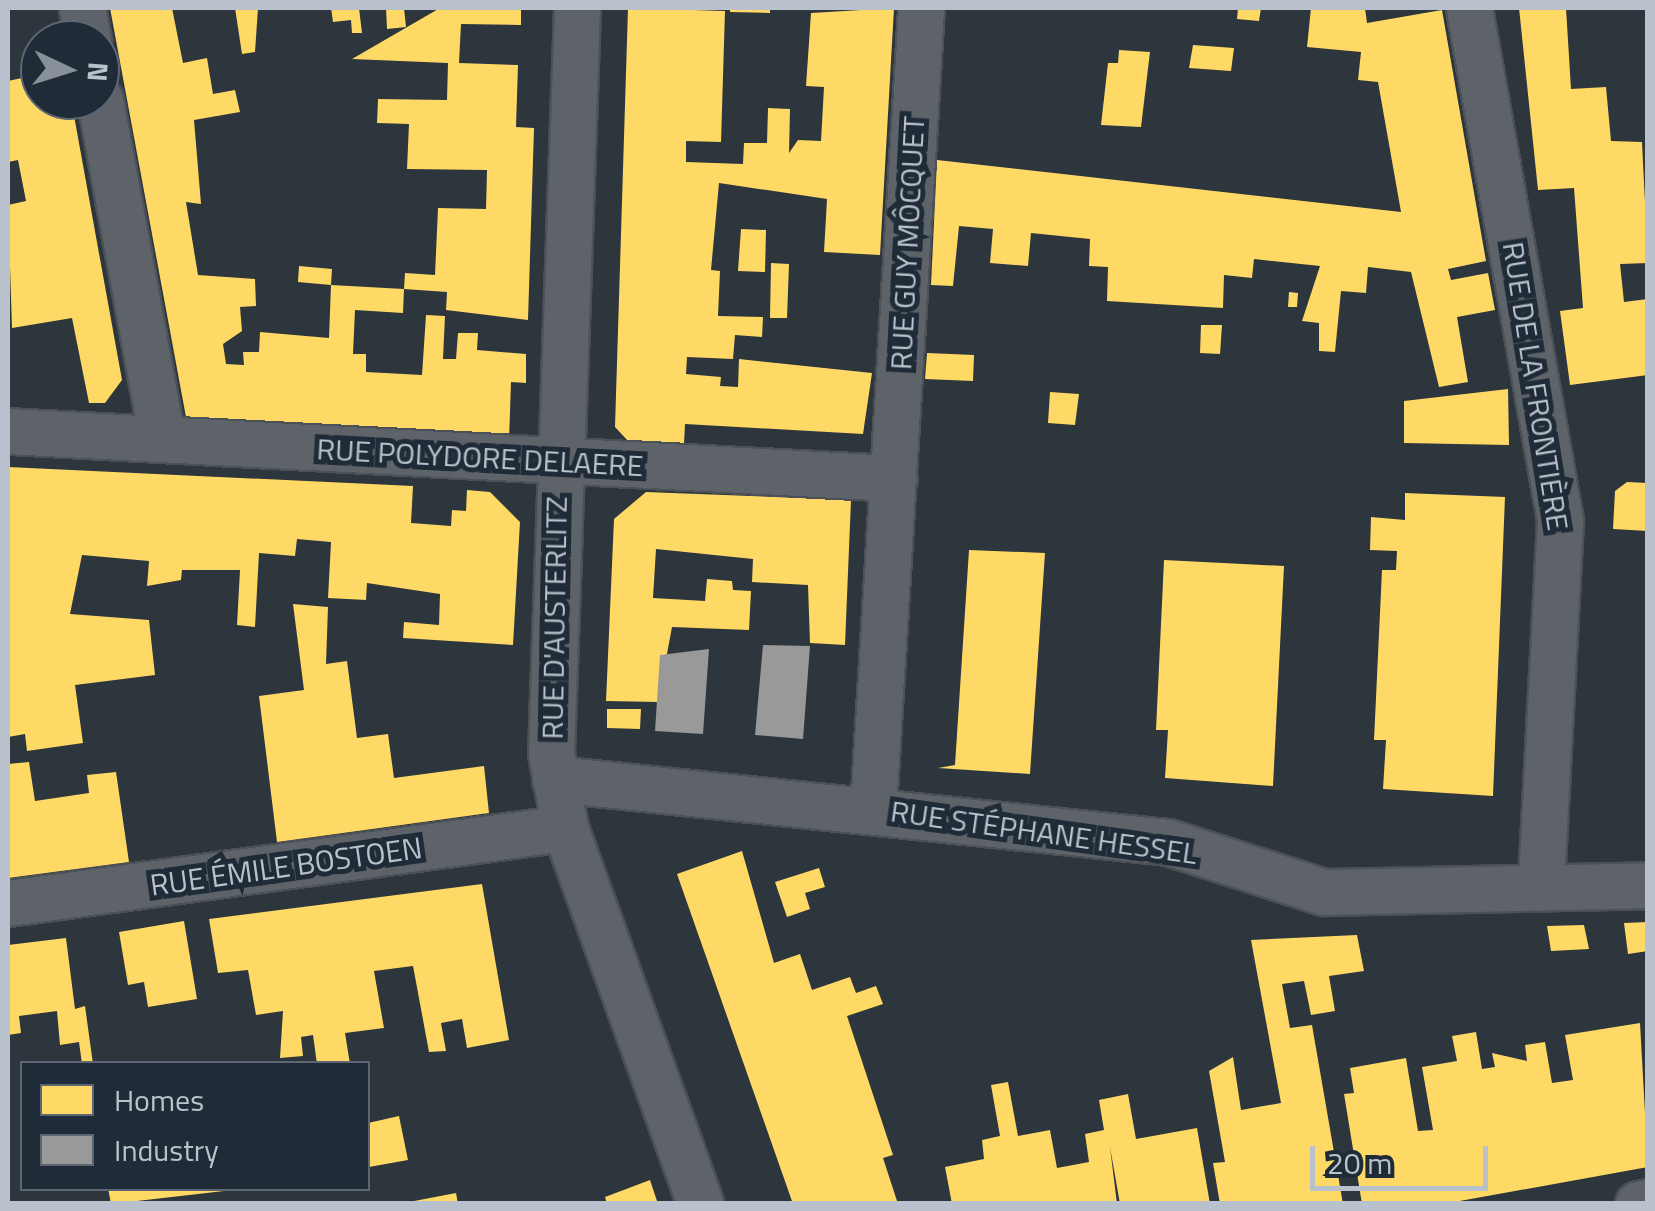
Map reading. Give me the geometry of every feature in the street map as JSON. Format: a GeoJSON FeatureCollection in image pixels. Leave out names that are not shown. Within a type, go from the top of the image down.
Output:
{"type":"FeatureCollection","features":[{"type":"Feature","properties":{"kind":"street","name":"RUE D'AUSTERLITZ"},"geometry":{"type":"LineString","coordinates":[[577,8],[558,463],[555,780],[565,828],[700,1204]]}},
{"type":"Feature","properties":{"kind":"street","name":"RUE GUY MÔCQUET"},"geometry":{"type":"LineString","coordinates":[[872,809],[920,8]]}},
{"type":"Feature","properties":{"kind":"street","name":"RUE DE LA FRONTIÈRE"},"geometry":{"type":"LineString","coordinates":[[1468,8],[1560,520],[1542,888]]}},
{"type":"Feature","properties":{"kind":"street"},"geometry":{"type":"LineString","coordinates":[[104,120],[162,438]]}},
{"type":"Feature","properties":{"kind":"street","name":"RUE POLYDORE DELAERE"},"geometry":{"type":"LineString","coordinates":[[8,431],[894,478]]}},
{"type":"Feature","properties":{"kind":"street","name":"RUE STÉPHANE HESSEL"},"geometry":{"type":"LineString","coordinates":[[555,780],[872,809],[1168,842],[1324,892],[1648,885]]}},
{"type":"Feature","properties":{"kind":"street","name":"RUE ÉMILE BOSTOEN"},"geometry":{"type":"LineString","coordinates":[[8,904],[565,828]]}},
{"type":"Feature","properties":{"kind":"street"},"geometry":{"type":"LineString","coordinates":[[1638,1204],[1648,1202]]}},
{"type":"Feature","properties":{"kind":"building: Homes"},"geometry":{"type":"Polygon","coordinates":[[[110,8],[172,8],[183,63],[207,58],[213,94],[235,90],[240,112],[194,120],[201,204],[186,202],[198,275],[255,279],[256,306],[240,307],[242,331],[223,344],[226,364],[244,365],[243,352],[259,352],[260,332],[329,338],[331,285],[404,289],[403,313],[355,310],[353,354],[366,354],[366,372],[422,375],[426,315],[445,316],[443,359],[456,359],[458,333],[478,333],[477,350],[526,354],[526,383],[511,382],[509,441],[186,417],[120,62],[120,20],[112,20],[110,8]]]}},
{"type":"Feature","properties":{"kind":"building: Homes"},"geometry":{"type":"Polygon","coordinates":[[[235,8],[258,8],[255,52],[242,54],[235,8]]]}},
{"type":"Feature","properties":{"kind":"building: Homes"},"geometry":{"type":"Polygon","coordinates":[[[331,8],[359,8],[362,33],[352,33],[351,20],[333,22],[331,8]]]}},
{"type":"Feature","properties":{"kind":"building: Homes"},"geometry":{"type":"Polygon","coordinates":[[[386,8],[404,8],[406,27],[387,29],[386,8]]]}},
{"type":"Feature","properties":{"kind":"building: Homes"},"geometry":{"type":"Polygon","coordinates":[[[440,8],[521,8],[521,25],[461,24],[459,63],[518,65],[516,127],[534,128],[528,320],[446,310],[447,292],[404,289],[405,273],[435,275],[438,208],[486,209],[487,170],[407,169],[409,124],[377,123],[378,99],[447,100],[448,63],[352,59],[440,8]]]}},
{"type":"Feature","properties":{"kind":"building: Homes"},"geometry":{"type":"Polygon","coordinates":[[[628,8],[725,11],[721,142],[686,141],[686,162],[743,164],[744,143],[767,143],[768,108],[790,109],[789,153],[798,140],[821,141],[824,87],[806,86],[811,13],[894,8],[880,255],[824,252],[827,199],[719,183],[711,270],[720,271],[718,316],[763,317],[762,337],[735,335],[733,359],[687,357],[686,374],[721,377],[720,386],[738,387],[739,359],[872,373],[863,434],[685,424],[684,444],[628,441],[615,427],[628,8]]]}},
{"type":"Feature","properties":{"kind":"building: Homes"},"geometry":{"type":"Polygon","coordinates":[[[730,8],[770,8],[770,13],[730,12],[730,8]]]}},
{"type":"Feature","properties":{"kind":"building: Homes"},"geometry":{"type":"Polygon","coordinates":[[[1238,8],[1261,8],[1259,21],[1237,19],[1238,8]]]}},
{"type":"Feature","properties":{"kind":"building: Homes"},"geometry":{"type":"Polygon","coordinates":[[[1311,8],[1365,8],[1367,23],[1442,10],[1486,261],[1448,269],[1451,280],[1488,273],[1495,310],[1457,317],[1468,382],[1439,387],[1411,272],[1368,267],[1366,293],[1341,291],[1335,352],[1319,351],[1319,323],[1302,321],[1320,266],[1254,259],[1252,278],[1224,275],[1223,308],[1107,301],[1108,267],[1089,266],[1090,239],[1031,233],[1028,266],[990,263],[993,229],[959,226],[953,286],[931,285],[937,160],[1401,212],[1378,82],[1358,80],[1361,52],[1307,47],[1311,8]]]}},
{"type":"Feature","properties":{"kind":"building: Homes"},"geometry":{"type":"Polygon","coordinates":[[[1519,8],[1566,8],[1571,89],[1606,87],[1611,141],[1642,142],[1648,263],[1620,264],[1624,302],[1648,299],[1648,375],[1570,385],[1560,311],[1583,308],[1574,188],[1538,190],[1519,8]]]}},
{"type":"Feature","properties":{"kind":"building: Homes"},"geometry":{"type":"Polygon","coordinates":[[[1193,45],[1234,48],[1231,71],[1189,68],[1193,45]]]}},
{"type":"Feature","properties":{"kind":"building: Homes"},"geometry":{"type":"Polygon","coordinates":[[[1119,50],[1150,52],[1141,127],[1101,125],[1108,63],[1118,63],[1119,50]]]}},
{"type":"Feature","properties":{"kind":"building: Homes"},"geometry":{"type":"Polygon","coordinates":[[[20,78],[20,120],[75,120],[122,380],[105,403],[89,403],[72,318],[12,328],[8,205],[26,201],[18,160],[8,162],[8,81],[20,78]]]}},
{"type":"Feature","properties":{"kind":"building: Homes"},"geometry":{"type":"Polygon","coordinates":[[[741,229],[766,230],[765,272],[738,271],[741,229]]]}},
{"type":"Feature","properties":{"kind":"building: Homes"},"geometry":{"type":"Polygon","coordinates":[[[771,263],[789,264],[787,318],[770,318],[771,263]]]}},
{"type":"Feature","properties":{"kind":"building: Homes"},"geometry":{"type":"Polygon","coordinates":[[[299,266],[332,269],[331,285],[298,282],[299,266]]]}},
{"type":"Feature","properties":{"kind":"building: Homes"},"geometry":{"type":"Polygon","coordinates":[[[1289,292],[1298,293],[1297,307],[1288,307],[1289,292]]]}},
{"type":"Feature","properties":{"kind":"building: Homes"},"geometry":{"type":"Polygon","coordinates":[[[1201,325],[1222,325],[1220,354],[1200,353],[1201,325]]]}},
{"type":"Feature","properties":{"kind":"building: Homes"},"geometry":{"type":"Polygon","coordinates":[[[927,353],[974,355],[973,381],[925,379],[927,353]]]}},
{"type":"Feature","properties":{"kind":"building: Homes"},"geometry":{"type":"Polygon","coordinates":[[[1508,389],[1509,445],[1404,443],[1404,401],[1508,389]]]}},
{"type":"Feature","properties":{"kind":"building: Homes"},"geometry":{"type":"Polygon","coordinates":[[[1050,392],[1079,394],[1075,425],[1048,423],[1050,392]]]}},
{"type":"Feature","properties":{"kind":"building: Homes"},"geometry":{"type":"Polygon","coordinates":[[[8,467],[413,486],[411,523],[451,526],[452,510],[466,511],[467,490],[490,492],[520,522],[513,645],[403,638],[404,622],[439,625],[440,594],[367,583],[366,600],[328,598],[331,542],[297,539],[295,556],[259,553],[255,627],[237,625],[240,570],[182,570],[181,580],[147,586],[149,561],[82,555],[70,614],[149,620],[155,675],[75,685],[83,743],[27,751],[25,734],[8,737],[8,467]]]}},
{"type":"Feature","properties":{"kind":"building: Homes"},"geometry":{"type":"Polygon","coordinates":[[[1627,482],[1648,483],[1648,531],[1613,529],[1615,491],[1627,482]]]}},
{"type":"Feature","properties":{"kind":"building: Homes"},"geometry":{"type":"Polygon","coordinates":[[[646,492],[851,500],[845,645],[810,643],[808,585],[752,582],[753,559],[656,549],[653,598],[705,601],[707,579],[732,581],[733,590],[751,591],[749,630],[672,627],[658,702],[606,701],[614,519],[646,492]]]}},
{"type":"Feature","properties":{"kind":"building: Homes"},"geometry":{"type":"Polygon","coordinates":[[[1405,493],[1505,497],[1493,796],[1383,789],[1386,740],[1374,740],[1382,570],[1396,570],[1397,551],[1370,550],[1371,517],[1405,520],[1405,493]]]}},
{"type":"Feature","properties":{"kind":"building: Homes"},"geometry":{"type":"Polygon","coordinates":[[[969,550],[1045,553],[1030,774],[938,768],[955,765],[969,550]]]}},
{"type":"Feature","properties":{"kind":"building: Homes"},"geometry":{"type":"Polygon","coordinates":[[[1164,560],[1284,566],[1273,786],[1165,778],[1168,730],[1156,730],[1164,560]]]}},
{"type":"Feature","properties":{"kind":"building: Homes"},"geometry":{"type":"Polygon","coordinates":[[[293,604],[328,607],[326,664],[347,661],[357,738],[388,734],[394,778],[484,766],[489,813],[277,842],[259,696],[304,690],[293,604]]]}},
{"type":"Feature","properties":{"kind":"building: Homes"},"geometry":{"type":"Polygon","coordinates":[[[607,709],[641,709],[640,729],[607,728],[607,709]]]}},
{"type":"Feature","properties":{"kind":"building: Homes"},"geometry":{"type":"Polygon","coordinates":[[[29,762],[35,801],[89,793],[87,775],[116,772],[129,862],[8,878],[8,764],[29,762]]]}},
{"type":"Feature","properties":{"kind":"building: Homes"},"geometry":{"type":"Polygon","coordinates":[[[742,851],[774,963],[800,954],[812,990],[850,977],[856,993],[876,986],[883,1004],[847,1016],[893,1155],[883,1158],[898,1204],[793,1204],[677,874],[742,851]]]}},
{"type":"Feature","properties":{"kind":"building: Homes"},"geometry":{"type":"Polygon","coordinates":[[[819,868],[825,887],[805,893],[810,909],[787,917],[775,882],[819,868]]]}},
{"type":"Feature","properties":{"kind":"building: Homes"},"geometry":{"type":"Polygon","coordinates":[[[482,884],[509,1040],[467,1048],[462,1019],[441,1023],[446,1051],[429,1052],[413,966],[374,971],[384,1028],[345,1033],[350,1061],[317,1061],[313,1035],[301,1037],[303,1056],[280,1058],[283,1011],[256,1015],[248,970],[218,973],[209,919],[482,884]]]}},
{"type":"Feature","properties":{"kind":"building: Homes"},"geometry":{"type":"Polygon","coordinates":[[[184,921],[197,999],[148,1007],[144,982],[128,985],[119,932],[184,921]]]}},
{"type":"Feature","properties":{"kind":"building: Homes"},"geometry":{"type":"Polygon","coordinates":[[[1648,922],[1648,951],[1628,954],[1624,923],[1648,922]]]}},
{"type":"Feature","properties":{"kind":"building: Homes"},"geometry":{"type":"Polygon","coordinates":[[[1584,925],[1589,949],[1551,951],[1547,926],[1584,925]]]}},
{"type":"Feature","properties":{"kind":"building: Homes"},"geometry":{"type":"Polygon","coordinates":[[[1357,935],[1364,971],[1329,976],[1335,1011],[1311,1015],[1304,981],[1282,984],[1290,1028],[1312,1025],[1343,1204],[1220,1204],[1213,1163],[1225,1162],[1209,1071],[1233,1057],[1241,1110],[1281,1103],[1251,940],[1357,935]]]}},
{"type":"Feature","properties":{"kind":"building: Homes"},"geometry":{"type":"Polygon","coordinates":[[[66,938],[75,1009],[85,1006],[93,1061],[82,1061],[79,1042],[60,1045],[57,1011],[19,1016],[21,1033],[8,1035],[8,945],[66,938]]]}},
{"type":"Feature","properties":{"kind":"building: Homes"},"geometry":{"type":"Polygon","coordinates":[[[1640,1023],[1648,1167],[1443,1204],[1362,1204],[1344,1094],[1354,1093],[1350,1068],[1406,1058],[1418,1131],[1433,1130],[1422,1067],[1457,1061],[1452,1036],[1476,1032],[1482,1069],[1495,1067],[1492,1053],[1527,1061],[1525,1045],[1545,1042],[1552,1083],[1573,1080],[1565,1035],[1640,1023]]]}},
{"type":"Feature","properties":{"kind":"building: Homes"},"geometry":{"type":"Polygon","coordinates":[[[1008,1082],[1018,1136],[1050,1130],[1057,1168],[1089,1162],[1085,1134],[1104,1130],[1099,1100],[1128,1094],[1136,1139],[1197,1128],[1210,1204],[1120,1204],[1110,1147],[1117,1204],[952,1204],[945,1167],[984,1159],[982,1140],[1000,1136],[991,1085],[1008,1082]]]}},
{"type":"Feature","properties":{"kind":"building: Homes"},"geometry":{"type":"Polygon","coordinates":[[[399,1116],[408,1160],[370,1167],[370,1123],[399,1116]]]}},
{"type":"Feature","properties":{"kind":"building: Homes"},"geometry":{"type":"Polygon","coordinates":[[[650,1180],[658,1204],[607,1204],[605,1197],[650,1180]]]}},
{"type":"Feature","properties":{"kind":"building: Homes"},"geometry":{"type":"Polygon","coordinates":[[[109,1191],[224,1191],[111,1204],[109,1191]]]}},
{"type":"Feature","properties":{"kind":"building: Homes"},"geometry":{"type":"Polygon","coordinates":[[[456,1193],[458,1204],[409,1204],[409,1202],[456,1193]]]}},
{"type":"Feature","properties":{"kind":"building: Industry"},"geometry":{"type":"Polygon","coordinates":[[[763,645],[810,646],[803,739],[755,735],[763,645]]]}},
{"type":"Feature","properties":{"kind":"building: Industry"},"geometry":{"type":"Polygon","coordinates":[[[709,649],[703,734],[655,731],[660,655],[709,649]]]}}]}
